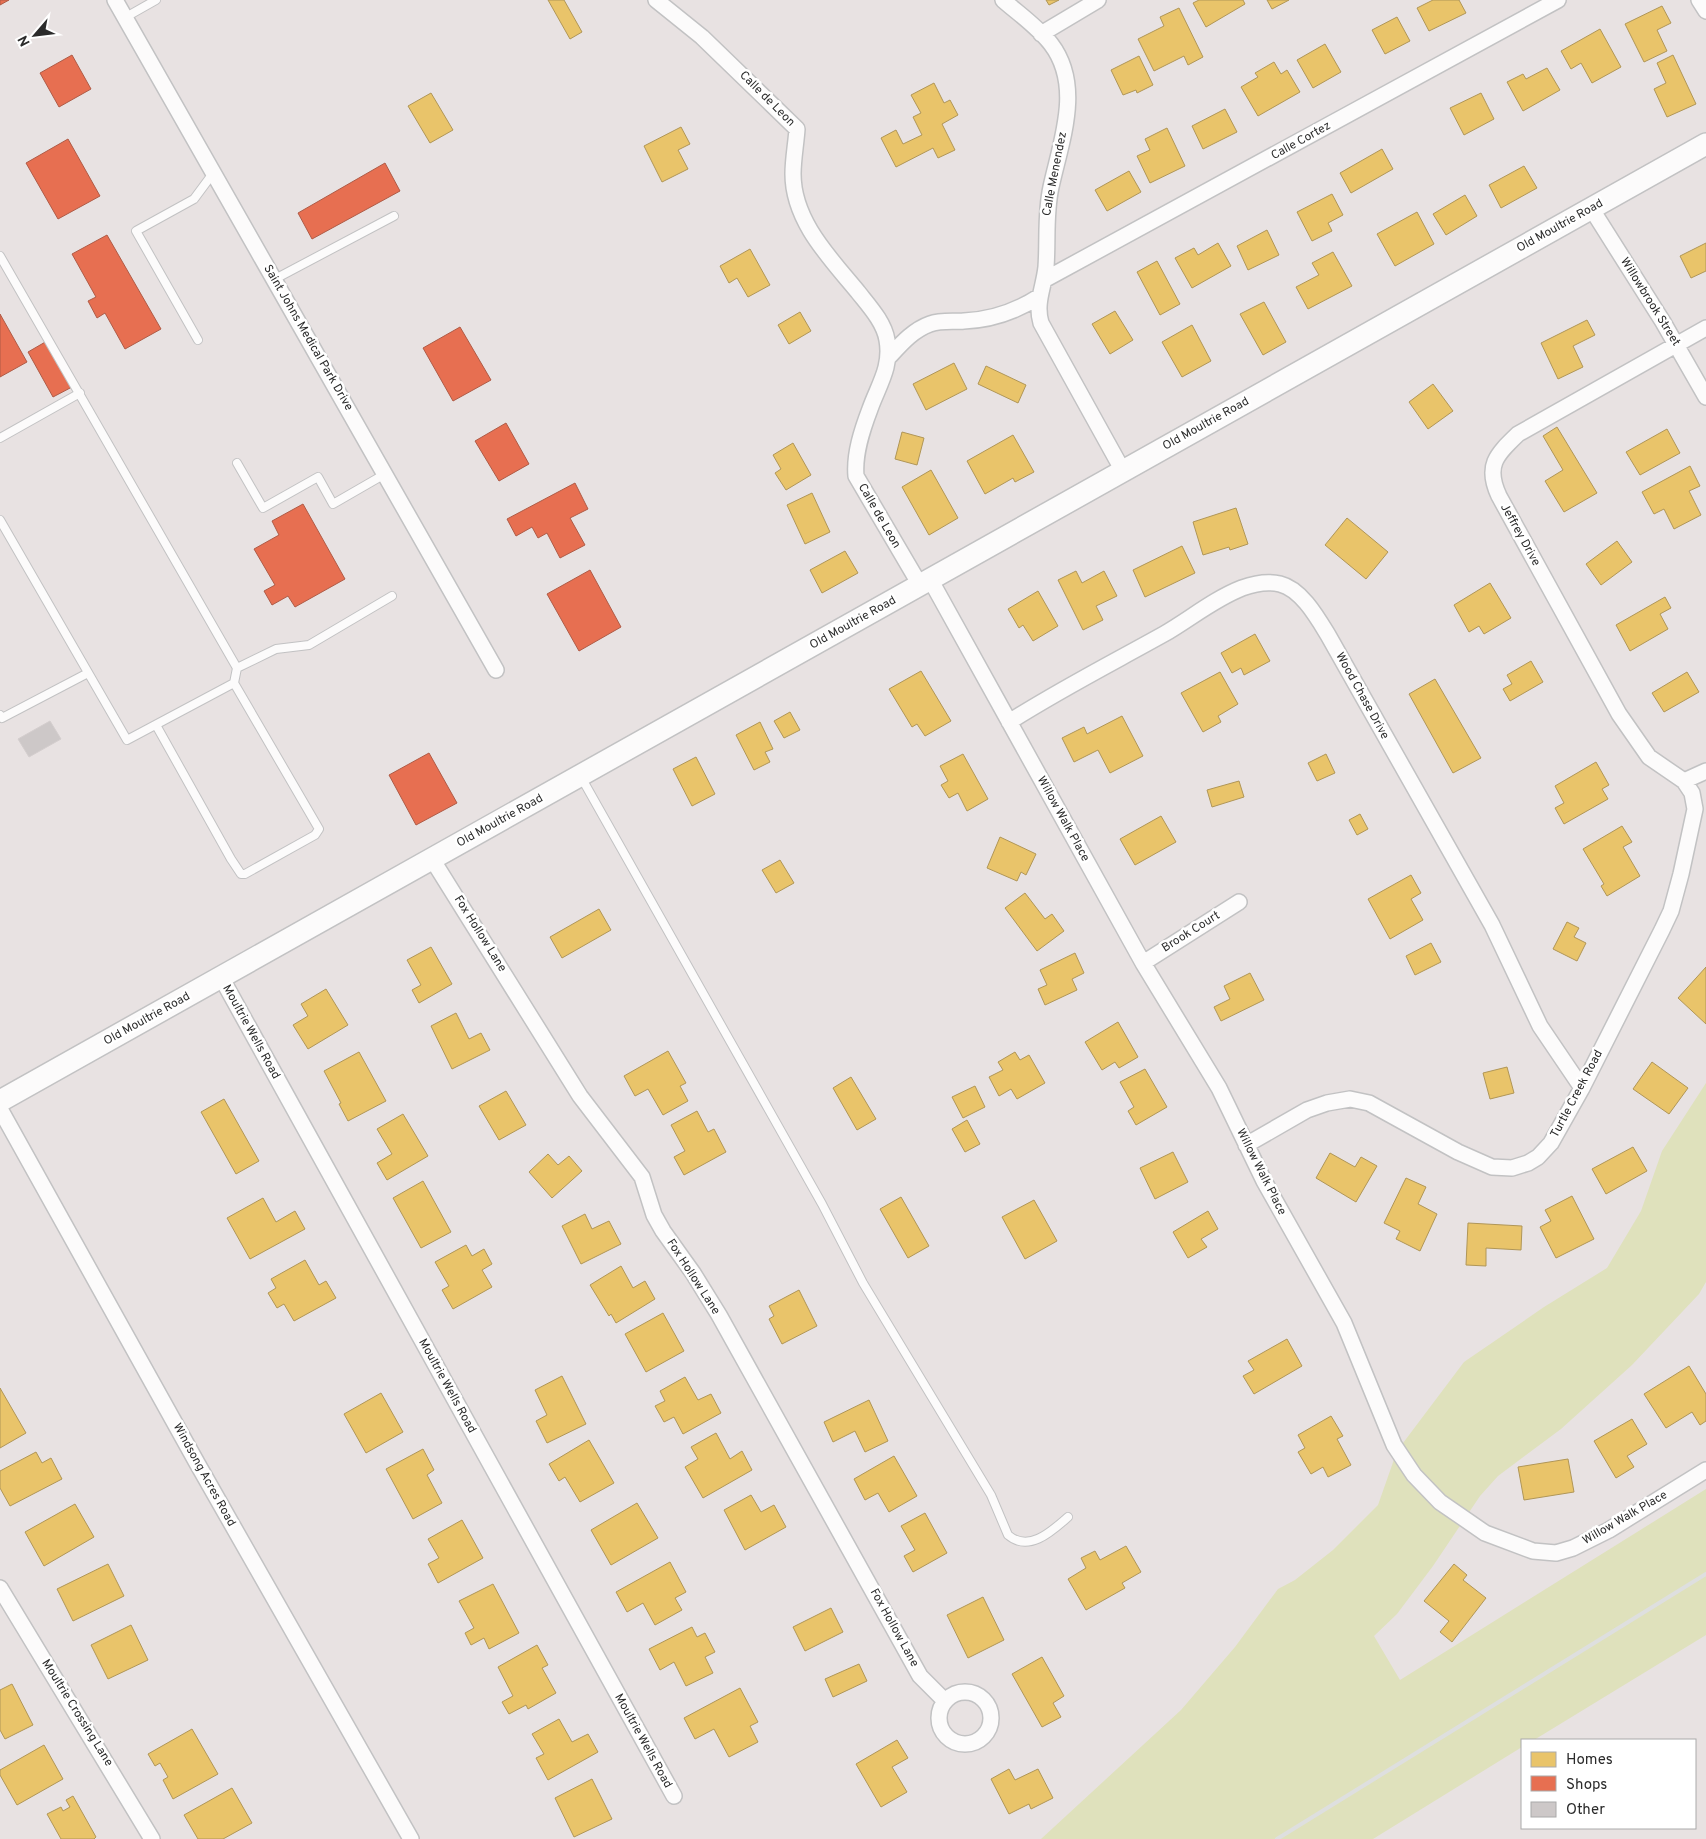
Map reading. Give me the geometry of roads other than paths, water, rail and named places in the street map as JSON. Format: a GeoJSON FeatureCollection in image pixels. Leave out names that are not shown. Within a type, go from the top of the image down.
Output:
{"type":"FeatureCollection","features":[{"type":"Feature","properties":{"kind":"main road","name":"Old Moultrie Road"},"geometry":{"type":"LineString","coordinates":[[0,1101],[1706,144]]}},
{"type":"Feature","properties":{"kind":"street","name":"Calle de Leon"},"geometry":{"type":"LineString","coordinates":[[656,0],[702,37],[797,129],[793,174],[796,197],[802,217],[813,235],[871,308],[883,328],[889,357],[885,376],[870,409],[861,437],[855,463],[856,476],[925,582]]}},
{"type":"Feature","properties":{"kind":"street","name":"Calle Menendez"},"geometry":{"type":"LineString","coordinates":[[1003,0],[1041,34],[1056,52],[1067,81],[1067,111],[1062,148],[1051,188],[1045,225],[1044,280],[1038,304],[1041,323],[1123,471]]}},
{"type":"Feature","properties":{"kind":"street"},"geometry":{"type":"LineString","coordinates":[[1041,34],[1098,0]]}},
{"type":"Feature","properties":{"kind":"street","name":"Calle Cortez"},"geometry":{"type":"LineString","coordinates":[[1044,280],[1558,0]]}},
{"type":"Feature","properties":{"kind":"street"},"geometry":{"type":"LineString","coordinates":[[1699,0],[1706,11]]}},
{"type":"Feature","properties":{"kind":"street","name":"Saint Johns Medical Park Drive"},"geometry":{"type":"LineString","coordinates":[[120,6],[496,670]]}},
{"type":"Feature","properties":{"kind":"street","name":"Willowbrook Street"},"geometry":{"type":"LineString","coordinates":[[1592,208],[1706,397]]}},
{"type":"Feature","properties":{"kind":"street","name":"Calle de Leon"},"geometry":{"type":"LineString","coordinates":[[889,357],[912,333],[929,324],[939,321],[967,321],[1004,315],[1023,307],[1040,296]]}},
{"type":"Feature","properties":{"kind":"street"},"geometry":{"type":"LineString","coordinates":[[1676,345],[1706,328]]}},
{"type":"Feature","properties":{"kind":"street","name":"Jeffrey Drive"},"geometry":{"type":"LineString","coordinates":[[1676,345],[1518,434],[1499,452],[1492,472],[1499,496],[1619,714],[1649,757],[1684,781]]}},
{"type":"Feature","properties":{"kind":"street","name":"Willow Walk Place"},"geometry":{"type":"LineString","coordinates":[[925,582],[1009,722],[1143,963],[1200,1053],[1264,1181],[1344,1323],[1394,1445],[1414,1475],[1440,1502],[1466,1521],[1512,1544],[1533,1551],[1556,1553],[1573,1548],[1609,1530],[1706,1470]]}},
{"type":"Feature","properties":{"kind":"street","name":"Wood Chase Drive"},"geometry":{"type":"LineString","coordinates":[[1009,722],[1047,698],[1242,588],[1260,583],[1280,584],[1307,601],[1492,925],[1540,1026],[1582,1088]]}},
{"type":"Feature","properties":{"kind":"street"},"geometry":{"type":"LineString","coordinates":[[1684,781],[1706,771]]}},
{"type":"Feature","properties":{"kind":"street","name":"Turtle Creek Road"},"geometry":{"type":"LineString","coordinates":[[1246,1145],[1307,1110],[1327,1102],[1350,1099],[1376,1106],[1458,1152],[1492,1167],[1512,1168],[1528,1163],[1551,1143],[1582,1088],[1671,911],[1695,809],[1692,793],[1684,781]]}},
{"type":"Feature","properties":{"kind":"street","name":"Fox Hollow Lane"},"geometry":{"type":"LineString","coordinates":[[432,859],[580,1096],[642,1177],[654,1215],[663,1231],[694,1273],[719,1315],[920,1676],[945,1701]]}},
{"type":"Feature","properties":{"kind":"street","name":"Brook Court"},"geometry":{"type":"LineString","coordinates":[[1143,963],[1239,902]]}},
{"type":"Feature","properties":{"kind":"street","name":"Moultrie Wells Road"},"geometry":{"type":"LineString","coordinates":[[221,977],[674,1796]]}},
{"type":"Feature","properties":{"kind":"street","name":"Windsong Acres Road"},"geometry":{"type":"LineString","coordinates":[[0,1109],[192,1454],[411,1839]]}},
{"type":"Feature","properties":{"kind":"street","name":"Moultrie Crossing Lane"},"geometry":{"type":"LineString","coordinates":[[0,1588],[152,1839]]}},
{"type":"Feature","properties":{"kind":"lane"},"geometry":{"type":"LineString","coordinates":[[120,6],[156,0]]}},
{"type":"Feature","properties":{"kind":"lane"},"geometry":{"type":"LineString","coordinates":[[198,340],[136,231],[194,199],[214,172]]}},
{"type":"Feature","properties":{"kind":"lane"},"geometry":{"type":"LineString","coordinates":[[275,280],[394,216]]}},
{"type":"Feature","properties":{"kind":"lane"},"geometry":{"type":"LineString","coordinates":[[0,256],[237,668],[234,683],[319,829],[314,835],[245,874],[241,874],[156,725]]}},
{"type":"Feature","properties":{"kind":"lane"},"geometry":{"type":"LineString","coordinates":[[0,438],[80,393]]}},
{"type":"Feature","properties":{"kind":"lane"},"geometry":{"type":"LineString","coordinates":[[237,463],[263,508],[318,477],[333,504],[385,474]]}},
{"type":"Feature","properties":{"kind":"lane"},"geometry":{"type":"LineString","coordinates":[[0,520],[127,740],[234,683]]}},
{"type":"Feature","properties":{"kind":"lane"},"geometry":{"type":"LineString","coordinates":[[237,668],[276,650],[309,645],[392,596]]}},
{"type":"Feature","properties":{"kind":"lane"},"geometry":{"type":"LineString","coordinates":[[0,715],[2,718],[88,673]]}},
{"type":"Feature","properties":{"kind":"lane"},"geometry":{"type":"LineString","coordinates":[[580,776],[817,1195],[864,1283],[990,1494],[1008,1535],[1019,1540],[1032,1542],[1047,1535],[1068,1517]]}},
{"type":"Feature","properties":{"kind":"railway"},"geometry":{"type":"LineString","coordinates":[[1277,1839],[1706,1574]]}}]}
